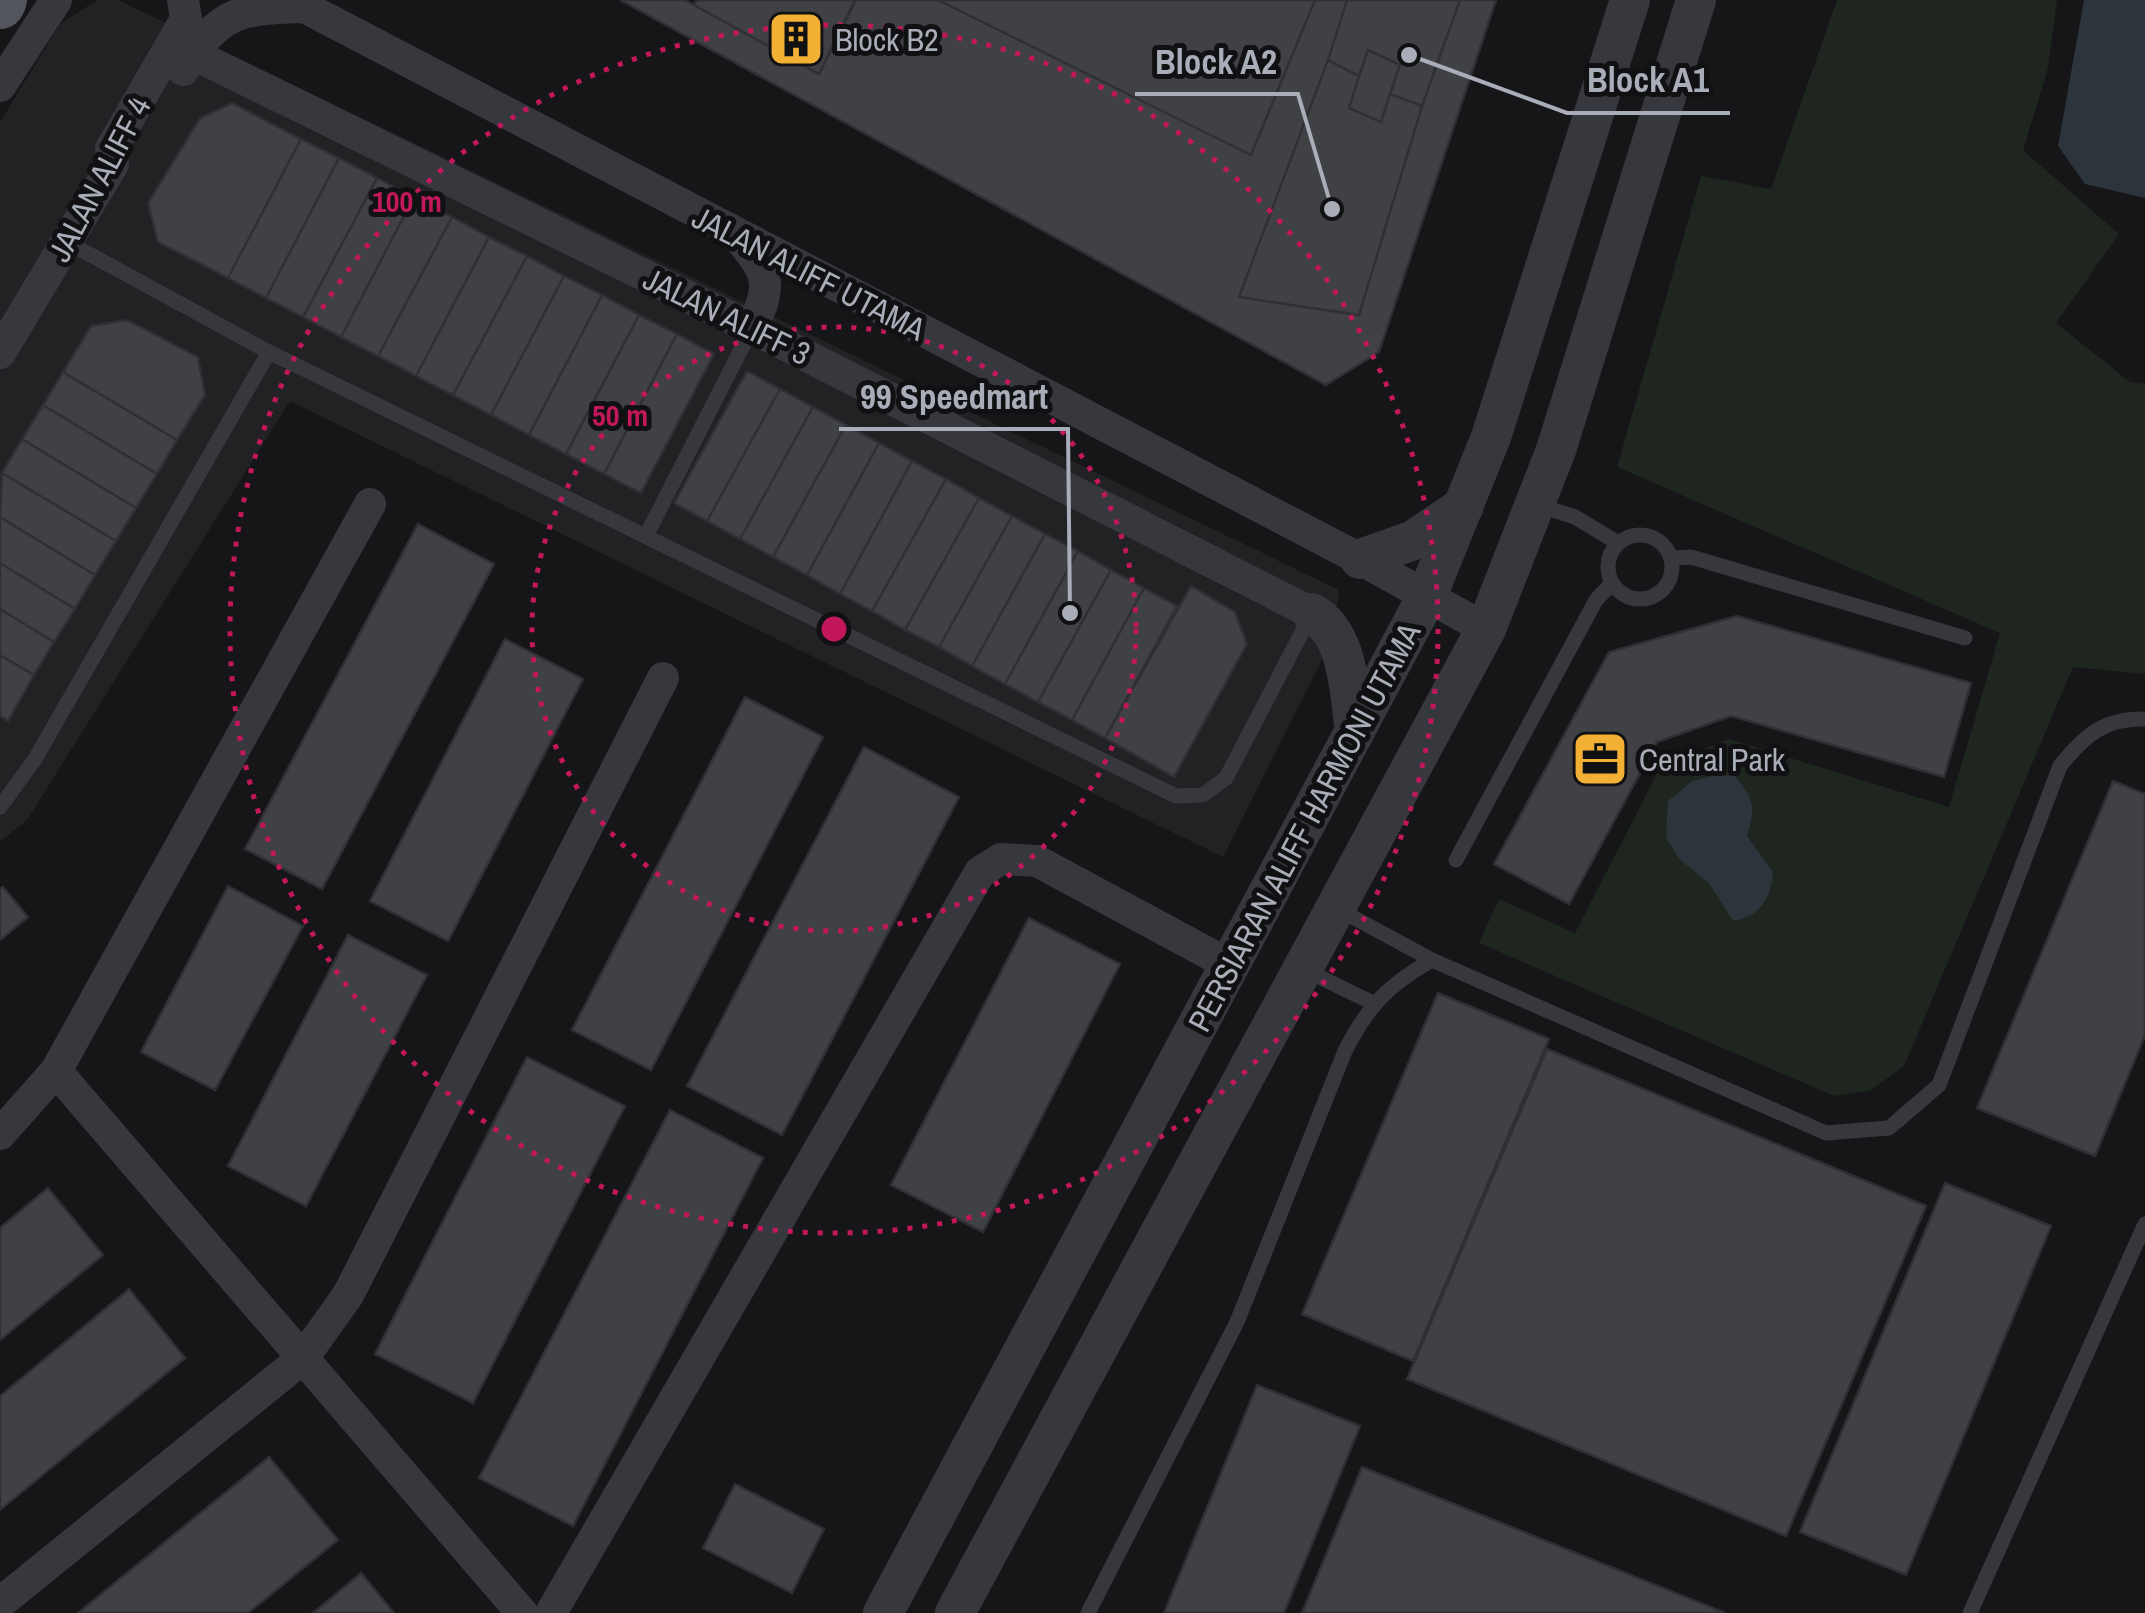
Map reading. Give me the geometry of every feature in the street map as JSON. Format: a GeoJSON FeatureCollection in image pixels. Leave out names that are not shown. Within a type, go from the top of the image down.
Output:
{"type":"FeatureCollection","features":[{"type":"Feature","properties":{"kind":"street"},"geometry":{"type":"LineString","coordinates":[[0,86],[56,0]]}},
{"type":"Feature","properties":{"kind":"street","name":"JALAN ALIFF 4"},"geometry":{"type":"LineString","coordinates":[[0,354],[112,164],[111,149],[186,19],[183,0]]}},
{"type":"Feature","properties":{"kind":"street","name":"PERSIARAN ALIFF HARMONI UTAMA"},"geometry":{"type":"LineString","coordinates":[[884,1613],[1427,596],[1491,438],[1630,0]]}},
{"type":"Feature","properties":{"kind":"street","name":"PERSIARAN ALIFF HARMONI UTAMA"},"geometry":{"type":"LineString","coordinates":[[956,1613],[1486,629],[1556,450],[1696,0]]}},
{"type":"Feature","properties":{"kind":"street"},"geometry":{"type":"LineString","coordinates":[[112,164],[128,158],[193,54],[227,20],[251,8],[296,4]]}},
{"type":"Feature","properties":{"kind":"street","name":"JALAN ALIFF UTAMA"},"geometry":{"type":"LineString","coordinates":[[296,4],[1360,559],[1486,629]]}},
{"type":"Feature","properties":{"kind":"street","name":"JALAN ALIFF 3"},"geometry":{"type":"LineString","coordinates":[[193,54],[752,328],[1312,613]]}},
{"type":"Feature","properties":{"kind":"street"},"geometry":{"type":"LineString","coordinates":[[737,236],[765,276],[766,297],[752,328]]}},
{"type":"Feature","properties":{"kind":"street"},"geometry":{"type":"LineString","coordinates":[[766,297],[796,288],[838,288]]}},
{"type":"Feature","properties":{"kind":"street"},"geometry":{"type":"LineString","coordinates":[[0,1134],[56,1072],[370,504]]}},
{"type":"Feature","properties":{"kind":"street"},"geometry":{"type":"LineString","coordinates":[[1360,559],[1414,540],[1464,506]]}},
{"type":"Feature","properties":{"kind":"street"},"geometry":{"type":"LineString","coordinates":[[1312,613],[1339,643],[1355,731]]}},
{"type":"Feature","properties":{"kind":"street"},"geometry":{"type":"LineString","coordinates":[[0,1603],[303,1358],[348,1296],[663,678]]}},
{"type":"Feature","properties":{"kind":"street"},"geometry":{"type":"LineString","coordinates":[[550,1613],[980,872],[1001,859],[1037,861],[1230,966]]}},
{"type":"Feature","properties":{"kind":"street"},"geometry":{"type":"LineString","coordinates":[[56,1072],[522,1613]]}},
{"type":"Feature","properties":{"kind":"lane"},"geometry":{"type":"LineString","coordinates":[[67,242],[269,352],[1176,796],[1202,794],[1226,778],[1312,613]]}},
{"type":"Feature","properties":{"kind":"lane"},"geometry":{"type":"LineString","coordinates":[[646,534],[752,328]]}},
{"type":"Feature","properties":{"kind":"lane"},"geometry":{"type":"LineString","coordinates":[[0,806],[35,758],[269,352]]}},
{"type":"Feature","properties":{"kind":"lane"},"geometry":{"type":"LineString","coordinates":[[1536,504],[1576,517],[1618,543]]}},
{"type":"Feature","properties":{"kind":"lane"},"geometry":{"type":"LineString","coordinates":[[1635,535],[1660,543],[1670,558],[1670,578],[1656,594],[1637,599],[1618,591],[1612,583],[1608,562],[1618,543],[1635,535]]}},
{"type":"Feature","properties":{"kind":"lane"},"geometry":{"type":"LineString","coordinates":[[1670,558],[1691,557],[1965,638]]}},
{"type":"Feature","properties":{"kind":"lane"},"geometry":{"type":"LineString","coordinates":[[1456,860],[1596,600],[1612,583]]}},
{"type":"Feature","properties":{"kind":"lane"},"geometry":{"type":"LineString","coordinates":[[1338,908],[1432,960],[1826,1133],[1889,1128],[1938,1086],[2060,766],[2081,740],[2111,722],[2145,719]]}},
{"type":"Feature","properties":{"kind":"lane"},"geometry":{"type":"LineString","coordinates":[[1088,1613],[1237,1322],[1345,1051],[1373,1003],[1432,960]]}},
{"type":"Feature","properties":{"kind":"lane"},"geometry":{"type":"LineString","coordinates":[[1304,970],[1373,1003]]}},
{"type":"Feature","properties":{"kind":"lane"},"geometry":{"type":"LineString","coordinates":[[1970,1613],[2145,1224]]}},
{"type":"Feature","properties":{"kind":"shaded area"},"geometry":{"type":"Polygon","coordinates":[[[97,0],[118,0],[1339,590],[1332,640],[1223,857],[290,401],[27,820],[0,842],[0,122],[60,24],[97,0]]]}},
{"type":"Feature","properties":{"kind":"shaded area"},"geometry":{"type":"Polygon","coordinates":[[[1837,0],[2057,0],[2048,68],[2023,150],[2119,234],[2056,323],[2130,382],[2145,384],[2145,674],[2073,667],[1904,1066],[1870,1091],[1834,1096],[1479,943],[1499,899],[1575,933],[1661,766],[1729,739],[1949,807],[2000,633],[1617,467],[1701,176],[1771,189],[1837,0]]]}},
{"type":"Feature","properties":{"kind":"shaded area"},"geometry":{"type":"Polygon","coordinates":[[[2084,0],[2145,0],[2145,198],[2085,184],[2058,146],[2084,0]]]}},
{"type":"Feature","properties":{"kind":"shaded area"},"geometry":{"type":"Polygon","coordinates":[[[1717,775],[1735,776],[1746,791],[1752,804],[1747,836],[1773,872],[1763,904],[1751,915],[1733,921],[1708,882],[1679,859],[1666,837],[1668,801],[1692,781],[1717,775]]]}},
{"type":"Feature","properties":{"kind":"building"},"geometry":{"type":"Polygon","coordinates":[[[620,0],[685,0],[819,74],[856,0],[938,0],[1251,155],[1315,0],[1496,0],[1379,352],[1326,385],[620,0]]]}},
{"type":"Feature","properties":{"kind":"building","name":"Block B2"},"geometry":{"type":"Polygon","coordinates":[[[697,0],[855,0],[819,74],[694,5],[697,0]]]}},
{"type":"Feature","properties":{"kind":"building"},"geometry":{"type":"Polygon","coordinates":[[[938,0],[1315,0],[1251,155],[938,0]]]}},
{"type":"Feature","properties":{"kind":"building"},"geometry":{"type":"Polygon","coordinates":[[[1347,0],[1460,0],[1422,106],[1390,94],[1400,65],[1368,50],[1359,76],[1328,60],[1347,0]]]}},
{"type":"Feature","properties":{"kind":"building"},"geometry":{"type":"Polygon","coordinates":[[[1328,60],[1359,76],[1349,108],[1381,122],[1390,94],[1422,106],[1359,315],[1239,297],[1328,60]]]}},
{"type":"Feature","properties":{"kind":"building"},"geometry":{"type":"Polygon","coordinates":[[[232,103],[301,139],[228,278],[158,242],[148,203],[200,118],[232,103]]]}},
{"type":"Feature","properties":{"kind":"building"},"geometry":{"type":"Polygon","coordinates":[[[301,139],[339,158],[266,298],[228,278],[301,139]]]}},
{"type":"Feature","properties":{"kind":"building"},"geometry":{"type":"Polygon","coordinates":[[[339,158],[377,178],[303,317],[266,298],[339,158]]]}},
{"type":"Feature","properties":{"kind":"building"},"geometry":{"type":"Polygon","coordinates":[[[377,178],[414,197],[341,337],[303,317],[377,178]]]}},
{"type":"Feature","properties":{"kind":"building"},"geometry":{"type":"Polygon","coordinates":[[[414,197],[452,217],[378,356],[341,337],[414,197]]]}},
{"type":"Feature","properties":{"kind":"building"},"geometry":{"type":"Polygon","coordinates":[[[452,217],[489,237],[416,376],[378,356],[452,217]]]}},
{"type":"Feature","properties":{"kind":"building"},"geometry":{"type":"Polygon","coordinates":[[[489,237],[527,256],[453,395],[416,376],[489,237]]]}},
{"type":"Feature","properties":{"kind":"building"},"geometry":{"type":"Polygon","coordinates":[[[527,256],[564,276],[491,415],[453,395],[527,256]]]}},
{"type":"Feature","properties":{"kind":"building"},"geometry":{"type":"Polygon","coordinates":[[[564,276],[602,295],[529,435],[491,415],[564,276]]]}},
{"type":"Feature","properties":{"kind":"building"},"geometry":{"type":"Polygon","coordinates":[[[602,295],[639,315],[566,454],[529,435],[602,295]]]}},
{"type":"Feature","properties":{"kind":"building"},"geometry":{"type":"Polygon","coordinates":[[[639,315],[677,334],[604,474],[566,454],[639,315]]]}},
{"type":"Feature","properties":{"kind":"building"},"geometry":{"type":"Polygon","coordinates":[[[127,320],[198,357],[205,395],[177,440],[63,372],[91,326],[127,320]]]}},
{"type":"Feature","properties":{"kind":"building"},"geometry":{"type":"Polygon","coordinates":[[[677,334],[714,354],[641,493],[604,474],[677,334]]]}},
{"type":"Feature","properties":{"kind":"building"},"geometry":{"type":"Polygon","coordinates":[[[747,371],[780,389],[707,521],[674,503],[747,371]]]}},
{"type":"Feature","properties":{"kind":"building"},"geometry":{"type":"Polygon","coordinates":[[[63,372],[177,440],[157,474],[43,405],[63,372]]]}},
{"type":"Feature","properties":{"kind":"building"},"geometry":{"type":"Polygon","coordinates":[[[780,389],[813,407],[740,539],[707,521],[780,389]]]}},
{"type":"Feature","properties":{"kind":"building"},"geometry":{"type":"Polygon","coordinates":[[[43,405],[157,474],[136,508],[22,439],[43,405]]]}},
{"type":"Feature","properties":{"kind":"building"},"geometry":{"type":"Polygon","coordinates":[[[813,407],[846,425],[773,557],[740,539],[813,407]]]}},
{"type":"Feature","properties":{"kind":"building"},"geometry":{"type":"Polygon","coordinates":[[[846,425],[879,443],[807,575],[773,557],[846,425]]]}},
{"type":"Feature","properties":{"kind":"building"},"geometry":{"type":"Polygon","coordinates":[[[22,439],[136,508],[116,541],[2,473],[22,439]]]}},
{"type":"Feature","properties":{"kind":"building"},"geometry":{"type":"Polygon","coordinates":[[[879,443],[912,461],[840,594],[807,575],[879,443]]]}},
{"type":"Feature","properties":{"kind":"building"},"geometry":{"type":"Polygon","coordinates":[[[912,461],[946,479],[872,611],[840,594],[912,461]]]}},
{"type":"Feature","properties":{"kind":"building"},"geometry":{"type":"Polygon","coordinates":[[[2,473],[116,541],[95,575],[0,517],[2,473]]]}},
{"type":"Feature","properties":{"kind":"building"},"geometry":{"type":"Polygon","coordinates":[[[946,479],[979,498],[905,630],[872,611],[946,479]]]}},
{"type":"Feature","properties":{"kind":"building"},"geometry":{"type":"Polygon","coordinates":[[[979,498],[1012,516],[939,647],[905,630],[979,498]]]}},
{"type":"Feature","properties":{"kind":"building"},"geometry":{"type":"Polygon","coordinates":[[[1012,516],[1045,534],[972,666],[939,647],[1012,516]]]}},
{"type":"Feature","properties":{"kind":"building"},"geometry":{"type":"Polygon","coordinates":[[[0,517],[95,575],[75,609],[0,563],[0,517]]]}},
{"type":"Feature","properties":{"kind":"building"},"geometry":{"type":"Polygon","coordinates":[[[418,524],[494,564],[322,889],[245,849],[418,524]]]}},
{"type":"Feature","properties":{"kind":"building"},"geometry":{"type":"Polygon","coordinates":[[[1045,534],[1078,551],[1005,684],[972,666],[1045,534]]]}},
{"type":"Feature","properties":{"kind":"building"},"geometry":{"type":"Polygon","coordinates":[[[1078,551],[1111,570],[1038,702],[1005,684],[1078,551]]]}},
{"type":"Feature","properties":{"kind":"building"},"geometry":{"type":"Polygon","coordinates":[[[0,563],[75,609],[54,642],[0,609],[0,563]]]}},
{"type":"Feature","properties":{"kind":"building"},"geometry":{"type":"Polygon","coordinates":[[[1111,570],[1144,588],[1072,720],[1038,702],[1111,570]]]}},
{"type":"Feature","properties":{"kind":"building"},"geometry":{"type":"Polygon","coordinates":[[[1191,586],[1235,612],[1247,644],[1174,777],[1105,738],[1191,586]]]}},
{"type":"Feature","properties":{"kind":"building"},"geometry":{"type":"Polygon","coordinates":[[[1144,588],[1177,606],[1105,738],[1072,720],[1144,588]]]}},
{"type":"Feature","properties":{"kind":"building"},"geometry":{"type":"Polygon","coordinates":[[[0,609],[54,642],[34,675],[0,655],[0,609]]]}},
{"type":"Feature","properties":{"kind":"building","name":"Central Park"},"geometry":{"type":"Polygon","coordinates":[[[1737,616],[1971,683],[1944,777],[1731,716],[1657,742],[1569,904],[1494,864],[1609,652],[1737,616]]]}},
{"type":"Feature","properties":{"kind":"building"},"geometry":{"type":"Polygon","coordinates":[[[505,639],[583,679],[448,941],[370,901],[505,639]]]}},
{"type":"Feature","properties":{"kind":"building"},"geometry":{"type":"Polygon","coordinates":[[[0,655],[34,675],[8,721],[0,716],[0,655]]]}},
{"type":"Feature","properties":{"kind":"building"},"geometry":{"type":"Polygon","coordinates":[[[745,697],[823,737],[651,1070],[572,1030],[745,697]]]}},
{"type":"Feature","properties":{"kind":"building"},"geometry":{"type":"Polygon","coordinates":[[[864,747],[959,797],[782,1135],[687,1086],[864,747]]]}},
{"type":"Feature","properties":{"kind":"building"},"geometry":{"type":"Polygon","coordinates":[[[2113,781],[2145,794],[2145,1035],[2095,1156],[1977,1108],[2113,781]]]}},
{"type":"Feature","properties":{"kind":"building"},"geometry":{"type":"Polygon","coordinates":[[[228,886],[303,926],[215,1090],[141,1052],[228,886]]]}},
{"type":"Feature","properties":{"kind":"building"},"geometry":{"type":"Polygon","coordinates":[[[3,887],[28,917],[0,940],[0,889],[3,887]]]}},
{"type":"Feature","properties":{"kind":"building"},"geometry":{"type":"Polygon","coordinates":[[[1029,918],[1120,964],[983,1232],[891,1185],[1029,918]]]}},
{"type":"Feature","properties":{"kind":"building"},"geometry":{"type":"Polygon","coordinates":[[[348,935],[427,975],[306,1206],[228,1166],[348,935]]]}},
{"type":"Feature","properties":{"kind":"building"},"geometry":{"type":"Polygon","coordinates":[[[1438,993],[1549,1039],[1413,1361],[1302,1314],[1438,993]]]}},
{"type":"Feature","properties":{"kind":"building"},"geometry":{"type":"Polygon","coordinates":[[[1547,1049],[1926,1206],[1786,1536],[1407,1379],[1547,1049]]]}},
{"type":"Feature","properties":{"kind":"building"},"geometry":{"type":"Polygon","coordinates":[[[527,1057],[625,1106],[473,1403],[375,1354],[527,1057]]]}},
{"type":"Feature","properties":{"kind":"building"},"geometry":{"type":"Polygon","coordinates":[[[670,1110],[763,1158],[573,1526],[479,1478],[670,1110]]]}},
{"type":"Feature","properties":{"kind":"building"},"geometry":{"type":"Polygon","coordinates":[[[1945,1183],[2051,1226],[1906,1575],[1800,1532],[1945,1183]]]}},
{"type":"Feature","properties":{"kind":"building"},"geometry":{"type":"Polygon","coordinates":[[[48,1188],[103,1255],[0,1340],[0,1228],[48,1188]]]}},
{"type":"Feature","properties":{"kind":"building"},"geometry":{"type":"Polygon","coordinates":[[[129,1289],[185,1358],[0,1510],[0,1396],[129,1289]]]}},
{"type":"Feature","properties":{"kind":"building"},"geometry":{"type":"Polygon","coordinates":[[[1257,1385],[1360,1426],[1284,1613],[1164,1613],[1257,1385]]]}},
{"type":"Feature","properties":{"kind":"building"},"geometry":{"type":"Polygon","coordinates":[[[269,1457],[338,1540],[248,1613],[78,1613],[269,1457]]]}},
{"type":"Feature","properties":{"kind":"building"},"geometry":{"type":"Polygon","coordinates":[[[1362,1467],[1725,1613],[1302,1613],[1362,1467]]]}},
{"type":"Feature","properties":{"kind":"building"},"geometry":{"type":"Polygon","coordinates":[[[735,1484],[824,1529],[792,1593],[703,1548],[735,1484]]]}},
{"type":"Feature","properties":{"kind":"building"},"geometry":{"type":"Polygon","coordinates":[[[361,1573],[394,1613],[313,1613],[361,1573]]]}},
{"type":"Feature","properties":{"kind":"place","name":"Block B2"},"geometry":{"type":"Point","coordinates":[796,39]}},
{"type":"Feature","properties":{"kind":"place","name":"Block A1"},"geometry":{"type":"Point","coordinates":[1409,55]}},
{"type":"Feature","properties":{"kind":"place","name":"Block A2"},"geometry":{"type":"Point","coordinates":[1332,209]}},
{"type":"Feature","properties":{"kind":"place","name":"99 Speedmart"},"geometry":{"type":"Point","coordinates":[1070,613]}},
{"type":"Feature","properties":{"kind":"place","name":"Central Park"},"geometry":{"type":"Point","coordinates":[1600,759]}}]}
